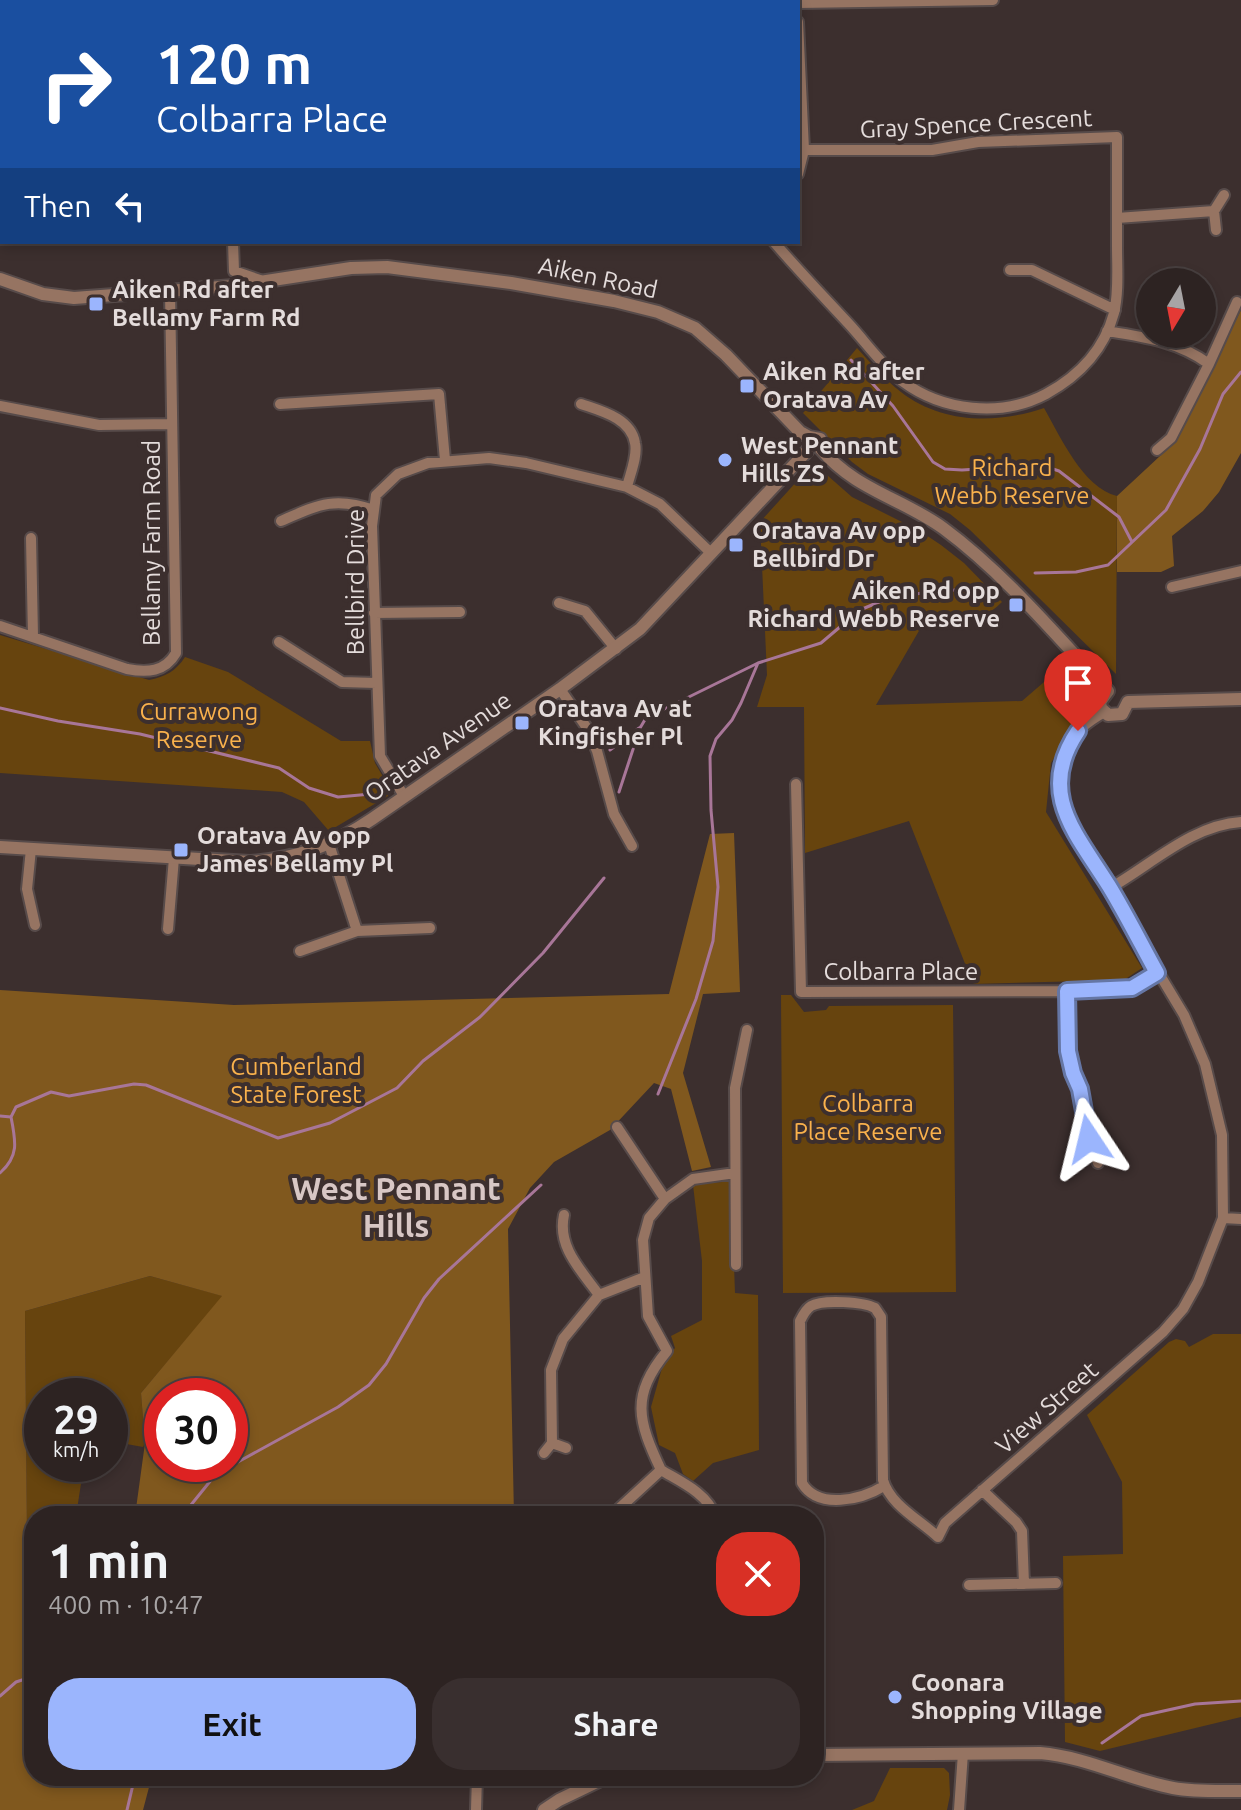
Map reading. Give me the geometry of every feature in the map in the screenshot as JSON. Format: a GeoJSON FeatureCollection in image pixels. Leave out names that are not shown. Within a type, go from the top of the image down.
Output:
{"type":"FeatureCollection","features":[{"type":"Feature","properties":{"kind":"street"},"geometry":{"type":"LineString","coordinates":[[800,2],[993,0]]}},
{"type":"Feature","properties":{"kind":"street"},"geometry":{"type":"LineString","coordinates":[[800,65],[804,150],[800,166]]}},
{"type":"Feature","properties":{"kind":"street","name":"Gray Spence Crescent"},"geometry":{"type":"LineString","coordinates":[[776,244],[901,380],[947,404],[1005,408],[1034,401],[1082,370],[1107,331],[1115,310],[1117,137],[978,142],[932,150],[804,150]]}},
{"type":"Feature","properties":{"kind":"street"},"geometry":{"type":"LineString","coordinates":[[1216,230],[1214,211],[1224,195]]}},
{"type":"Feature","properties":{"kind":"street"},"geometry":{"type":"LineString","coordinates":[[1117,218],[1214,211]]}},
{"type":"Feature","properties":{"kind":"street"},"geometry":{"type":"LineString","coordinates":[[233,244],[234,271],[266,282]]}},
{"type":"Feature","properties":{"kind":"street","name":"Aiken Road"},"geometry":{"type":"LineString","coordinates":[[0,279],[31,291],[65,297],[266,282],[367,266],[511,283],[636,305],[673,317],[705,335],[808,444]]}},
{"type":"Feature","properties":{"kind":"street"},"geometry":{"type":"LineString","coordinates":[[1010,270],[1032,270],[1115,310]]}},
{"type":"Feature","properties":{"kind":"street","name":"Bellamy Farm Road"},"geometry":{"type":"LineString","coordinates":[[0,626],[146,673],[165,666],[172,659],[177,640],[170,291]]}},
{"type":"Feature","properties":{"kind":"street"},"geometry":{"type":"LineString","coordinates":[[1157,450],[1171,438],[1237,302]]}},
{"type":"Feature","properties":{"kind":"street"},"geometry":{"type":"LineString","coordinates":[[1107,331],[1143,336],[1190,350],[1209,364]]}},
{"type":"Feature","properties":{"kind":"street"},"geometry":{"type":"LineString","coordinates":[[280,404],[439,394],[445,460]]}},
{"type":"Feature","properties":{"kind":"street"},"geometry":{"type":"LineString","coordinates":[[581,404],[610,413],[627,426],[635,443],[627,487]]}},
{"type":"Feature","properties":{"kind":"street"},"geometry":{"type":"LineString","coordinates":[[0,406],[99,425],[172,424]]}},
{"type":"Feature","properties":{"kind":"street"},"geometry":{"type":"LineString","coordinates":[[808,444],[814,454],[821,449],[853,479],[923,516],[959,541],[1042,621],[1108,691],[1122,692],[1128,702],[1125,711],[1118,716],[1104,712]]}},
{"type":"Feature","properties":{"kind":"street","name":"Oratava Avenue"},"geometry":{"type":"LineString","coordinates":[[0,847],[268,861],[329,844],[355,831],[560,689],[640,629],[808,444]]}},
{"type":"Feature","properties":{"kind":"street","name":"Bellbird Drive"},"geometry":{"type":"LineString","coordinates":[[404,796],[380,756],[372,526],[376,495],[398,474],[445,460],[489,458],[526,463],[627,487],[660,504],[711,553]]}},
{"type":"Feature","properties":{"kind":"street"},"geometry":{"type":"LineString","coordinates":[[281,521],[339,501],[374,510]]}},
{"type":"Feature","properties":{"kind":"street"},"geometry":{"type":"LineString","coordinates":[[31,538],[33,636]]}},
{"type":"Feature","properties":{"kind":"street"},"geometry":{"type":"LineString","coordinates":[[1172,587],[1241,571]]}},
{"type":"Feature","properties":{"kind":"street"},"geometry":{"type":"LineString","coordinates":[[559,603],[585,611],[616,649]]}},
{"type":"Feature","properties":{"kind":"street"},"geometry":{"type":"LineString","coordinates":[[374,613],[460,612]]}},
{"type":"Feature","properties":{"kind":"street"},"geometry":{"type":"LineString","coordinates":[[279,642],[342,682],[376,683]]}},
{"type":"Feature","properties":{"kind":"street"},"geometry":{"type":"LineString","coordinates":[[560,689],[587,728],[597,751],[614,814],[632,846]]}},
{"type":"Feature","properties":{"kind":"street"},"geometry":{"type":"LineString","coordinates":[[1104,712],[1100,702],[1108,691]]}},
{"type":"Feature","properties":{"kind":"street"},"geometry":{"type":"LineString","coordinates":[[1128,702],[1241,699]]}},
{"type":"Feature","properties":{"kind":"street"},"geometry":{"type":"LineString","coordinates":[[1104,712],[1078,731],[1061,766],[1059,791],[1066,818],[1184,1015],[1205,1064],[1222,1135],[1223,1218],[1241,1219]]}},
{"type":"Feature","properties":{"kind":"street","name":"Colbarra Place"},"geometry":{"type":"LineString","coordinates":[[796,784],[801,992],[1132,988],[1157,973]]}},
{"type":"Feature","properties":{"kind":"street"},"geometry":{"type":"LineString","coordinates":[[1110,888],[1191,838],[1222,823],[1241,822]]}},
{"type":"Feature","properties":{"kind":"street"},"geometry":{"type":"LineString","coordinates":[[329,844],[357,931]]}},
{"type":"Feature","properties":{"kind":"street"},"geometry":{"type":"LineString","coordinates":[[31,849],[27,889],[35,925]]}},
{"type":"Feature","properties":{"kind":"street"},"geometry":{"type":"LineString","coordinates":[[168,929],[174,858]]}},
{"type":"Feature","properties":{"kind":"street"},"geometry":{"type":"LineString","coordinates":[[300,951],[357,931],[430,928]]}},
{"type":"Feature","properties":{"kind":"street"},"geometry":{"type":"LineString","coordinates":[[1067,991],[1068,1051],[1080,1089],[1089,1139],[1098,1163]]}},
{"type":"Feature","properties":{"kind":"street"},"geometry":{"type":"LineString","coordinates":[[736,1265],[735,1088],[747,1030]]}},
{"type":"Feature","properties":{"kind":"street"},"geometry":{"type":"LineString","coordinates":[[617,1127],[665,1199]]}},
{"type":"Feature","properties":{"kind":"street"},"geometry":{"type":"LineString","coordinates":[[710,1506],[701,1495],[661,1470],[644,1434],[640,1406],[648,1379],[667,1351],[648,1316],[643,1240],[649,1218],[665,1199],[693,1179],[735,1173]]}},
{"type":"Feature","properties":{"kind":"street"},"geometry":{"type":"LineString","coordinates":[[564,1215],[564,1244],[599,1295]]}},
{"type":"Feature","properties":{"kind":"street","name":"View Street"},"geometry":{"type":"LineString","coordinates":[[884,1486],[907,1512],[938,1537],[945,1523],[1152,1341],[1183,1309],[1198,1282],[1223,1218]]}},
{"type":"Feature","properties":{"kind":"street"},"geometry":{"type":"LineString","coordinates":[[544,1453],[552,1443],[551,1370],[563,1339],[599,1295],[645,1277]]}},
{"type":"Feature","properties":{"kind":"street"},"geometry":{"type":"LineString","coordinates":[[815,1304],[868,1304],[881,1317],[884,1486],[874,1492],[826,1500],[807,1492],[802,1483],[800,1321],[808,1308],[815,1304]]}},
{"type":"Feature","properties":{"kind":"street"},"geometry":{"type":"LineString","coordinates":[[552,1443],[566,1448]]}},
{"type":"Feature","properties":{"kind":"street"},"geometry":{"type":"LineString","coordinates":[[622,1506],[661,1470]]}},
{"type":"Feature","properties":{"kind":"street"},"geometry":{"type":"LineString","coordinates":[[982,1490],[1022,1531],[1024,1584]]}},
{"type":"Feature","properties":{"kind":"street"},"geometry":{"type":"LineString","coordinates":[[969,1585],[1056,1583]]}},
{"type":"Feature","properties":{"kind":"street"},"geometry":{"type":"LineString","coordinates":[[959,1810],[963,1753]]}},
{"type":"Feature","properties":{"kind":"street"},"geometry":{"type":"LineString","coordinates":[[824,1755],[1065,1755],[1170,1787],[1241,1791]]}},
{"type":"Feature","properties":{"kind":"street"},"geometry":{"type":"LineString","coordinates":[[476,1810],[477,1786]]}},
{"type":"Feature","properties":{"kind":"street"},"geometry":{"type":"LineString","coordinates":[[544,1810],[588,1786]]}},
{"type":"Feature","properties":{"kind":"green space"},"geometry":{"type":"Polygon","coordinates":[[[1241,310],[1241,453],[1219,492],[1203,511],[1172,536],[1174,566],[1161,572],[1117,572],[1117,496],[1174,443],[1241,310]]]}},
{"type":"Feature","properties":{"kind":"green space","name":"Richard Webb Reserve"},"geometry":{"type":"Polygon","coordinates":[[[857,348],[895,387],[917,403],[934,410],[970,418],[989,418],[1008,417],[1044,408],[1083,472],[1105,491],[1117,496],[1116,674],[970,530],[950,514],[868,474],[803,413],[857,348]]]}},
{"type":"Feature","properties":{"kind":"green space"},"geometry":{"type":"Polygon","coordinates":[[[819,468],[852,497],[941,545],[964,563],[1002,602],[985,615],[967,620],[927,617],[876,705],[1022,701],[1065,664],[1087,685],[1090,692],[1087,702],[1051,763],[1046,812],[1142,968],[1124,980],[973,984],[909,821],[805,853],[804,707],[757,707],[767,675],[760,522],[808,469],[819,468]]]}},
{"type":"Feature","properties":{"kind":"green space","name":"Currawong Reserve"},"geometry":{"type":"Polygon","coordinates":[[[0,635],[149,680],[170,673],[185,657],[228,672],[341,741],[370,741],[375,763],[389,787],[388,796],[329,831],[304,802],[282,792],[0,773],[0,635]]]}},
{"type":"Feature","properties":{"kind":"green space","name":"Cumberland State Forest"},"geometry":{"type":"Polygon","coordinates":[[[734,833],[740,992],[703,994],[683,1073],[711,1167],[692,1171],[671,1089],[654,1083],[610,1130],[554,1162],[530,1188],[508,1229],[514,1506],[136,1506],[144,1450],[144,1482],[248,1482],[248,1378],[154,1378],[222,1296],[150,1276],[25,1311],[24,1786],[149,1786],[143,1810],[0,1810],[0,990],[234,1005],[669,994],[710,834],[734,833]]]}},
{"type":"Feature","properties":{"kind":"green space","name":"Colbarra Place Reserve"},"geometry":{"type":"Polygon","coordinates":[[[781,995],[791,995],[804,1012],[826,1010],[829,1006],[953,1005],[956,1292],[783,1293],[781,995]]]}},
{"type":"Feature","properties":{"kind":"green space"},"geometry":{"type":"Polygon","coordinates":[[[731,1181],[735,1293],[758,1295],[759,1450],[713,1463],[693,1481],[683,1474],[675,1453],[659,1445],[651,1407],[664,1361],[675,1348],[671,1336],[702,1320],[702,1261],[693,1185],[731,1181]]]}},
{"type":"Feature","properties":{"kind":"green space"},"geometry":{"type":"Polygon","coordinates":[[[150,1276],[223,1296],[154,1378],[144,1378],[141,1393],[143,1447],[128,1444],[128,1378],[26,1378],[25,1311],[150,1276]]]}},
{"type":"Feature","properties":{"kind":"green space"},"geometry":{"type":"Polygon","coordinates":[[[1213,1334],[1241,1334],[1241,1717],[1100,1751],[1065,1742],[1063,1556],[1123,1554],[1122,1482],[1087,1415],[1169,1342],[1176,1339],[1185,1341],[1189,1347],[1213,1334]]]}},
{"type":"Feature","properties":{"kind":"green space"},"geometry":{"type":"Polygon","coordinates":[[[144,1389],[144,1430],[141,1393],[144,1389]]]}},
{"type":"Feature","properties":{"kind":"green space"},"geometry":{"type":"Polygon","coordinates":[[[27,1482],[81,1482],[78,1506],[27,1506],[27,1482]]]}},
{"type":"Feature","properties":{"kind":"green space"},"geometry":{"type":"Polygon","coordinates":[[[890,1768],[944,1768],[949,1773],[947,1810],[852,1810],[874,1801],[890,1768]]]}},
{"type":"Feature","properties":{"kind":"waterway"},"geometry":{"type":"LineString","coordinates":[[851,360],[893,406],[933,462],[945,469],[1041,465],[1059,471],[1119,517],[1132,542]]}},
{"type":"Feature","properties":{"kind":"waterway"},"geometry":{"type":"LineString","coordinates":[[1035,573],[1076,572],[1108,565],[1166,510],[1200,449],[1223,394],[1241,372]]}},
{"type":"Feature","properties":{"kind":"waterway"},"geometry":{"type":"LineString","coordinates":[[619,792],[646,718],[758,663],[821,643],[860,610],[886,599],[934,591],[979,589]]}},
{"type":"Feature","properties":{"kind":"waterway"},"geometry":{"type":"LineString","coordinates":[[658,1094],[696,999],[713,941],[718,887],[710,756],[716,739],[741,703],[758,663]]}},
{"type":"Feature","properties":{"kind":"waterway"},"geometry":{"type":"LineString","coordinates":[[0,708],[140,734],[279,768],[309,788],[338,797],[371,794],[379,797]]}},
{"type":"Feature","properties":{"kind":"waterway"},"geometry":{"type":"LineString","coordinates":[[610,750],[639,728]]}},
{"type":"Feature","properties":{"kind":"waterway"},"geometry":{"type":"LineString","coordinates":[[11,1117],[16,1107],[51,1092],[69,1096],[134,1084],[146,1085],[278,1138],[330,1123],[397,1088],[423,1061],[480,1017],[543,953],[604,878]]}},
{"type":"Feature","properties":{"kind":"waterway"},"geometry":{"type":"LineString","coordinates":[[0,1116],[11,1117]]}},
{"type":"Feature","properties":{"kind":"waterway"},"geometry":{"type":"LineString","coordinates":[[0,1173],[13,1154],[11,1117]]}},
{"type":"Feature","properties":{"kind":"waterway"},"geometry":{"type":"LineString","coordinates":[[190,1506],[216,1474],[338,1407],[369,1385],[386,1364],[424,1298],[439,1279],[541,1185]]}},
{"type":"Feature","properties":{"kind":"waterway"},"geometry":{"type":"LineString","coordinates":[[0,1696],[24,1679]]}},
{"type":"Feature","properties":{"kind":"waterway"},"geometry":{"type":"LineString","coordinates":[[1102,1743],[1141,1716],[1195,1704],[1241,1701]]}},
{"type":"Feature","properties":{"kind":"waterway"},"geometry":{"type":"LineString","coordinates":[[127,1810],[133,1786]]}},
{"type":"Feature","properties":{"kind":"place","name":"Aiken Rd after Bellamy Farm Rd"},"geometry":{"type":"Point","coordinates":[96,304]}},
{"type":"Feature","properties":{"kind":"place","name":"Aiken Rd after Oratava Av"},"geometry":{"type":"Point","coordinates":[747,386]}},
{"type":"Feature","properties":{"kind":"place","name":"West Pennant Hills ZS"},"geometry":{"type":"Point","coordinates":[725,460]}},
{"type":"Feature","properties":{"kind":"place","name":"Oratava Av opp Bellbird Dr"},"geometry":{"type":"Point","coordinates":[736,545]}},
{"type":"Feature","properties":{"kind":"place","name":"Aiken Rd opp Richard Webb Reserve"},"geometry":{"type":"Point","coordinates":[1016,605]}},
{"type":"Feature","properties":{"kind":"place","name":"Oratava Av at Kingfisher Pl"},"geometry":{"type":"Point","coordinates":[522,723]}},
{"type":"Feature","properties":{"kind":"place","name":"Oratava Av opp James Bellamy Pl"},"geometry":{"type":"Point","coordinates":[181,850]}},
{"type":"Feature","properties":{"kind":"place","name":"Coonara Shopping Village"},"geometry":{"type":"Point","coordinates":[895,1697]}},
{"type":"Feature","properties":{"kind":"district","name":"West Pennant Hills"},"geometry":{"type":"Point","coordinates":[396,1208]}},
{"type":"Feature","properties":{"kind":"route"},"geometry":{"type":"LineString","coordinates":[[1078,731],[1064,757],[1059,779],[1066,818],[1110,888],[1157,973],[1132,988],[1067,991],[1068,1051],[1080,1089],[1089,1139]]}}]}
